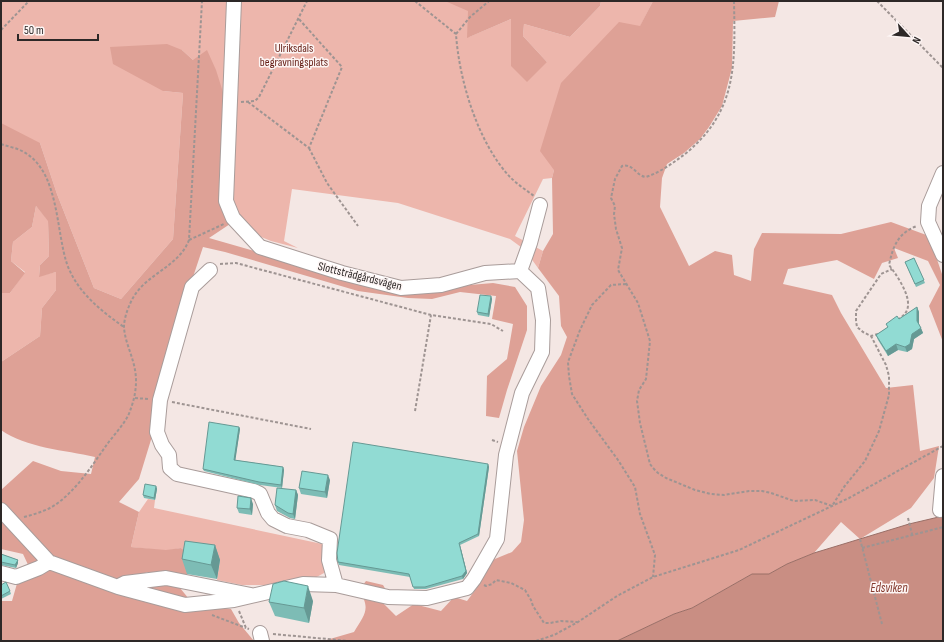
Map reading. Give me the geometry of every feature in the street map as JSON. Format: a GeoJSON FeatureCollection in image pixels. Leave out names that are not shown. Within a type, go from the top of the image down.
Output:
{"type":"FeatureCollection","features":[{"type":"Feature","properties":{"kind":"street","name":"Slottsträdgårdsvägen"},"geometry":{"type":"LineString","coordinates":[[234,1],[226,201],[233,218],[260,247],[342,273],[401,288],[441,285],[485,273],[520,271]]}},
{"type":"Feature","properties":{"kind":"street"},"geometry":{"type":"LineString","coordinates":[[943,173],[929,206],[928,222],[943,255]]}},
{"type":"Feature","properties":{"kind":"street"},"geometry":{"type":"LineString","coordinates":[[5,515],[49,562],[118,587],[185,605],[234,600],[303,584],[336,585],[388,597],[427,598],[467,588],[474,579],[497,539],[506,455],[522,393],[542,352],[543,320],[538,288],[520,271],[530,243],[540,205]]}},
{"type":"Feature","properties":{"kind":"street"},"geometry":{"type":"LineString","coordinates":[[210,270],[192,287],[160,400],[157,432],[162,445],[169,455],[170,468],[177,474],[254,491],[260,494],[268,513],[273,520],[287,526],[308,530],[330,539],[329,560],[336,585]]}},
{"type":"Feature","properties":{"kind":"street"},"geometry":{"type":"LineString","coordinates":[[940,510],[943,476]]}},
{"type":"Feature","properties":{"kind":"street"},"geometry":{"type":"LineString","coordinates":[[1,584],[40,568],[49,562]]}},
{"type":"Feature","properties":{"kind":"street"},"geometry":{"type":"LineString","coordinates":[[1,573],[16,577]]}},
{"type":"Feature","properties":{"kind":"street"},"geometry":{"type":"LineString","coordinates":[[118,587],[125,583],[166,578],[253,596]]}},
{"type":"Feature","properties":{"kind":"path"},"geometry":{"type":"LineString","coordinates":[[1,30],[29,1]]}},
{"type":"Feature","properties":{"kind":"path"},"geometry":{"type":"LineString","coordinates":[[5,515],[17,519],[44,511],[62,500],[83,477],[127,417],[134,398],[136,376],[134,360],[124,327],[130,304],[135,293],[142,285],[180,255],[187,246],[189,240],[202,1]]}},
{"type":"Feature","properties":{"kind":"path"},"geometry":{"type":"LineString","coordinates":[[230,102],[255,101],[307,1]]}},
{"type":"Feature","properties":{"kind":"path"},"geometry":{"type":"LineString","coordinates":[[414,1],[456,34]]}},
{"type":"Feature","properties":{"kind":"path"},"geometry":{"type":"LineString","coordinates":[[489,1],[470,17],[456,34],[457,56],[462,81],[480,130],[496,160],[510,177],[535,196],[540,205]]}},
{"type":"Feature","properties":{"kind":"path"},"geometry":{"type":"LineString","coordinates":[[734,1],[735,34],[731,84],[723,106],[708,132],[693,147],[668,167],[643,177],[637,171],[626,165],[622,166],[615,179],[611,198],[614,206],[616,229],[622,248],[618,270],[638,303],[650,341],[646,379],[639,390],[637,400],[640,423],[650,464],[666,478],[695,490],[711,494],[724,495],[749,491],[762,491],[794,501],[814,500],[832,506]]}},
{"type":"Feature","properties":{"kind":"path"},"geometry":{"type":"LineString","coordinates":[[877,1],[943,68]]}},
{"type":"Feature","properties":{"kind":"path"},"geometry":{"type":"LineString","coordinates":[[298,18],[342,67],[309,148]]}},
{"type":"Feature","properties":{"kind":"path"},"geometry":{"type":"LineString","coordinates":[[248,102],[309,148],[327,183],[358,226]]}},
{"type":"Feature","properties":{"kind":"path"},"geometry":{"type":"LineString","coordinates":[[1,148],[2,144],[18,149],[27,154],[38,164],[46,177],[52,194],[67,264],[86,294],[101,310],[124,327]]}},
{"type":"Feature","properties":{"kind":"path"},"geometry":{"type":"LineString","coordinates":[[189,240],[220,226],[233,218]]}},
{"type":"Feature","properties":{"kind":"path"},"geometry":{"type":"LineString","coordinates":[[894,323],[905,314],[908,305],[905,293],[889,265],[893,248],[901,235],[913,227],[928,222]]}},
{"type":"Feature","properties":{"kind":"path"},"geometry":{"type":"LineString","coordinates":[[210,270],[216,265],[236,263],[431,315],[491,324],[503,331]]}},
{"type":"Feature","properties":{"kind":"path"},"geometry":{"type":"LineString","coordinates":[[832,506],[844,487],[865,461],[879,431],[889,395],[889,376],[886,365],[871,336],[857,327],[856,312],[881,274],[892,269]]}},
{"type":"Feature","properties":{"kind":"path"},"geometry":{"type":"LineString","coordinates":[[626,284],[611,285],[592,305],[580,330],[568,362],[569,376],[572,394],[635,487],[640,514],[655,555],[653,577]]}},
{"type":"Feature","properties":{"kind":"path"},"geometry":{"type":"LineString","coordinates":[[415,411],[431,315]]}},
{"type":"Feature","properties":{"kind":"path"},"geometry":{"type":"LineString","coordinates":[[871,336],[882,333]]}},
{"type":"Feature","properties":{"kind":"path"},"geometry":{"type":"LineString","coordinates":[[160,400],[310,429]]}},
{"type":"Feature","properties":{"kind":"path"},"geometry":{"type":"LineString","coordinates":[[536,641],[554,635],[578,622],[617,596],[653,577],[739,550],[832,506],[943,446]]}},
{"type":"Feature","properties":{"kind":"path"},"geometry":{"type":"LineString","coordinates":[[908,518],[912,534]]}},
{"type":"Feature","properties":{"kind":"path"},"geometry":{"type":"LineString","coordinates":[[862,548],[943,527]]}},
{"type":"Feature","properties":{"kind":"path"},"geometry":{"type":"LineString","coordinates":[[860,539],[882,624]]}},
{"type":"Feature","properties":{"kind":"path"},"geometry":{"type":"LineString","coordinates":[[474,579],[486,586],[492,584],[496,580],[511,583],[525,590],[544,623],[561,621],[578,622]]}},
{"type":"Feature","properties":{"kind":"path"},"geometry":{"type":"LineString","coordinates":[[234,600],[246,628]]}},
{"type":"Feature","properties":{"kind":"path"},"geometry":{"type":"LineString","coordinates":[[212,615],[246,628],[261,637],[349,641]]}},
{"type":"Feature","properties":{"kind":"green space","name":"Ulriksdals begravningsplats"},"geometry":{"type":"Polygon","coordinates":[[[1,1],[500,1],[469,37],[511,19],[511,66],[547,62],[523,36],[524,24],[570,37],[600,6],[601,1],[653,1],[640,27],[554,170],[552,178],[543,179],[515,236],[543,251],[538,268],[525,250],[510,239],[398,203],[292,189],[284,241],[298,248],[271,241],[230,224],[193,60],[182,50],[163,91],[183,93],[173,239],[121,299],[94,288],[57,194],[40,143],[1,164],[1,1]]]}},
{"type":"Feature","properties":{"kind":"green space"},"geometry":{"type":"Polygon","coordinates":[[[36,206],[48,220],[49,256],[40,265],[39,276],[56,272],[56,290],[42,308],[40,336],[1,362],[1,293],[10,293],[25,272],[11,261],[13,242],[32,227],[36,206]]]}},
{"type":"Feature","properties":{"kind":"green space"},"geometry":{"type":"Polygon","coordinates":[[[148,499],[155,500],[154,508],[327,545],[324,573],[313,579],[265,585],[242,585],[217,580],[220,560],[191,555],[181,548],[166,551],[131,547],[139,512],[148,499]]]}},
{"type":"Feature","properties":{"kind":"shaded area"},"geometry":{"type":"Polygon","coordinates":[[[445,1],[601,1],[600,6],[570,37],[524,24],[523,36],[547,62],[527,82],[511,66],[511,19],[467,38],[468,11],[445,1]]]}},
{"type":"Feature","properties":{"kind":"shaded area"},"geometry":{"type":"Polygon","coordinates":[[[653,1],[779,1],[775,17],[733,21],[732,68],[722,106],[700,139],[684,153],[667,164],[662,178],[660,207],[689,266],[715,251],[732,255],[734,275],[751,281],[754,249],[762,233],[841,234],[891,222],[929,236],[943,277],[943,342],[929,306],[940,285],[928,261],[894,248],[898,258],[882,263],[874,279],[837,260],[788,269],[783,284],[832,295],[841,313],[886,388],[913,385],[920,451],[939,446],[934,478],[911,508],[860,539],[841,522],[814,553],[787,564],[769,574],[752,574],[692,608],[674,614],[617,641],[323,641],[354,632],[364,616],[366,607],[359,590],[366,581],[383,585],[386,590],[382,602],[396,616],[414,604],[441,611],[454,597],[467,601],[476,589],[490,561],[512,552],[521,542],[524,520],[517,451],[524,427],[541,386],[561,355],[567,337],[561,326],[559,296],[538,268],[543,251],[553,234],[552,178],[554,170],[540,151],[561,83],[619,22],[640,26],[653,1]]]}},
{"type":"Feature","properties":{"kind":"shaded area"},"geometry":{"type":"Polygon","coordinates":[[[167,44],[182,50],[193,60],[207,50],[216,70],[227,105],[230,224],[209,238],[405,294],[427,294],[470,285],[493,283],[515,287],[527,306],[527,330],[499,418],[486,416],[487,376],[507,359],[513,324],[492,319],[496,296],[460,292],[432,299],[408,298],[358,291],[203,247],[171,343],[176,358],[139,479],[119,502],[139,512],[131,547],[166,550],[181,548],[191,555],[187,575],[145,572],[180,588],[189,599],[212,606],[231,609],[239,623],[254,641],[1,641],[1,601],[12,601],[18,580],[30,569],[23,554],[1,549],[1,490],[33,461],[61,471],[91,474],[95,457],[34,445],[11,436],[1,430],[1,362],[40,336],[42,308],[56,290],[56,272],[39,277],[40,265],[49,256],[48,221],[36,206],[32,227],[13,242],[11,261],[25,273],[10,293],[1,293],[1,123],[40,143],[57,194],[94,288],[121,299],[173,239],[183,93],[163,91],[113,64],[110,47],[167,44]]]}},
{"type":"Feature","properties":{"kind":"water","name":"Edsviken"},"geometry":{"type":"Polygon","coordinates":[[[943,516],[943,641],[617,641],[674,614],[692,608],[752,574],[769,574],[787,564],[814,553],[909,524],[943,516]]]}},
{"type":"Feature","properties":{"kind":"building"},"geometry":{"type":"Polygon","coordinates":[[[914,258],[924,280],[915,284],[905,262],[914,258]]]}},
{"type":"Feature","properties":{"kind":"building"},"geometry":{"type":"Polygon","coordinates":[[[480,295],[491,296],[488,314],[477,312],[480,295]]]}},
{"type":"Feature","properties":{"kind":"building"},"geometry":{"type":"Polygon","coordinates":[[[917,307],[917,321],[921,328],[912,334],[910,344],[905,347],[896,344],[886,351],[876,335],[888,327],[886,324],[897,316],[899,319],[917,307]]]}},
{"type":"Feature","properties":{"kind":"building"},"geometry":{"type":"Polygon","coordinates":[[[209,422],[239,427],[234,460],[283,467],[281,485],[259,482],[203,469],[209,422]]]}},
{"type":"Feature","properties":{"kind":"building"},"geometry":{"type":"Polygon","coordinates":[[[353,442],[488,464],[478,534],[459,543],[466,571],[462,576],[425,587],[413,587],[409,574],[338,562],[337,553],[353,442]]]}},
{"type":"Feature","properties":{"kind":"building"},"geometry":{"type":"Polygon","coordinates":[[[302,471],[328,475],[325,492],[299,488],[302,471]]]}},
{"type":"Feature","properties":{"kind":"building"},"geometry":{"type":"Polygon","coordinates":[[[145,484],[156,486],[154,498],[143,495],[145,484]]]}},
{"type":"Feature","properties":{"kind":"building"},"geometry":{"type":"Polygon","coordinates":[[[277,488],[296,490],[293,514],[288,513],[275,505],[277,488]]]}},
{"type":"Feature","properties":{"kind":"building"},"geometry":{"type":"Polygon","coordinates":[[[238,496],[251,498],[250,509],[237,508],[238,496]]]}},
{"type":"Feature","properties":{"kind":"building"},"geometry":{"type":"Polygon","coordinates":[[[185,541],[215,545],[211,565],[182,559],[185,541]]]}},
{"type":"Feature","properties":{"kind":"building"},"geometry":{"type":"Polygon","coordinates":[[[1,554],[18,560],[15,565],[1,562],[1,554]]]}},
{"type":"Feature","properties":{"kind":"building"},"geometry":{"type":"Polygon","coordinates":[[[284,581],[308,586],[304,608],[269,602],[273,584],[284,581]]]}},
{"type":"Feature","properties":{"kind":"building"},"geometry":{"type":"Polygon","coordinates":[[[6,582],[10,591],[1,596],[1,585],[6,582]]]}}]}
